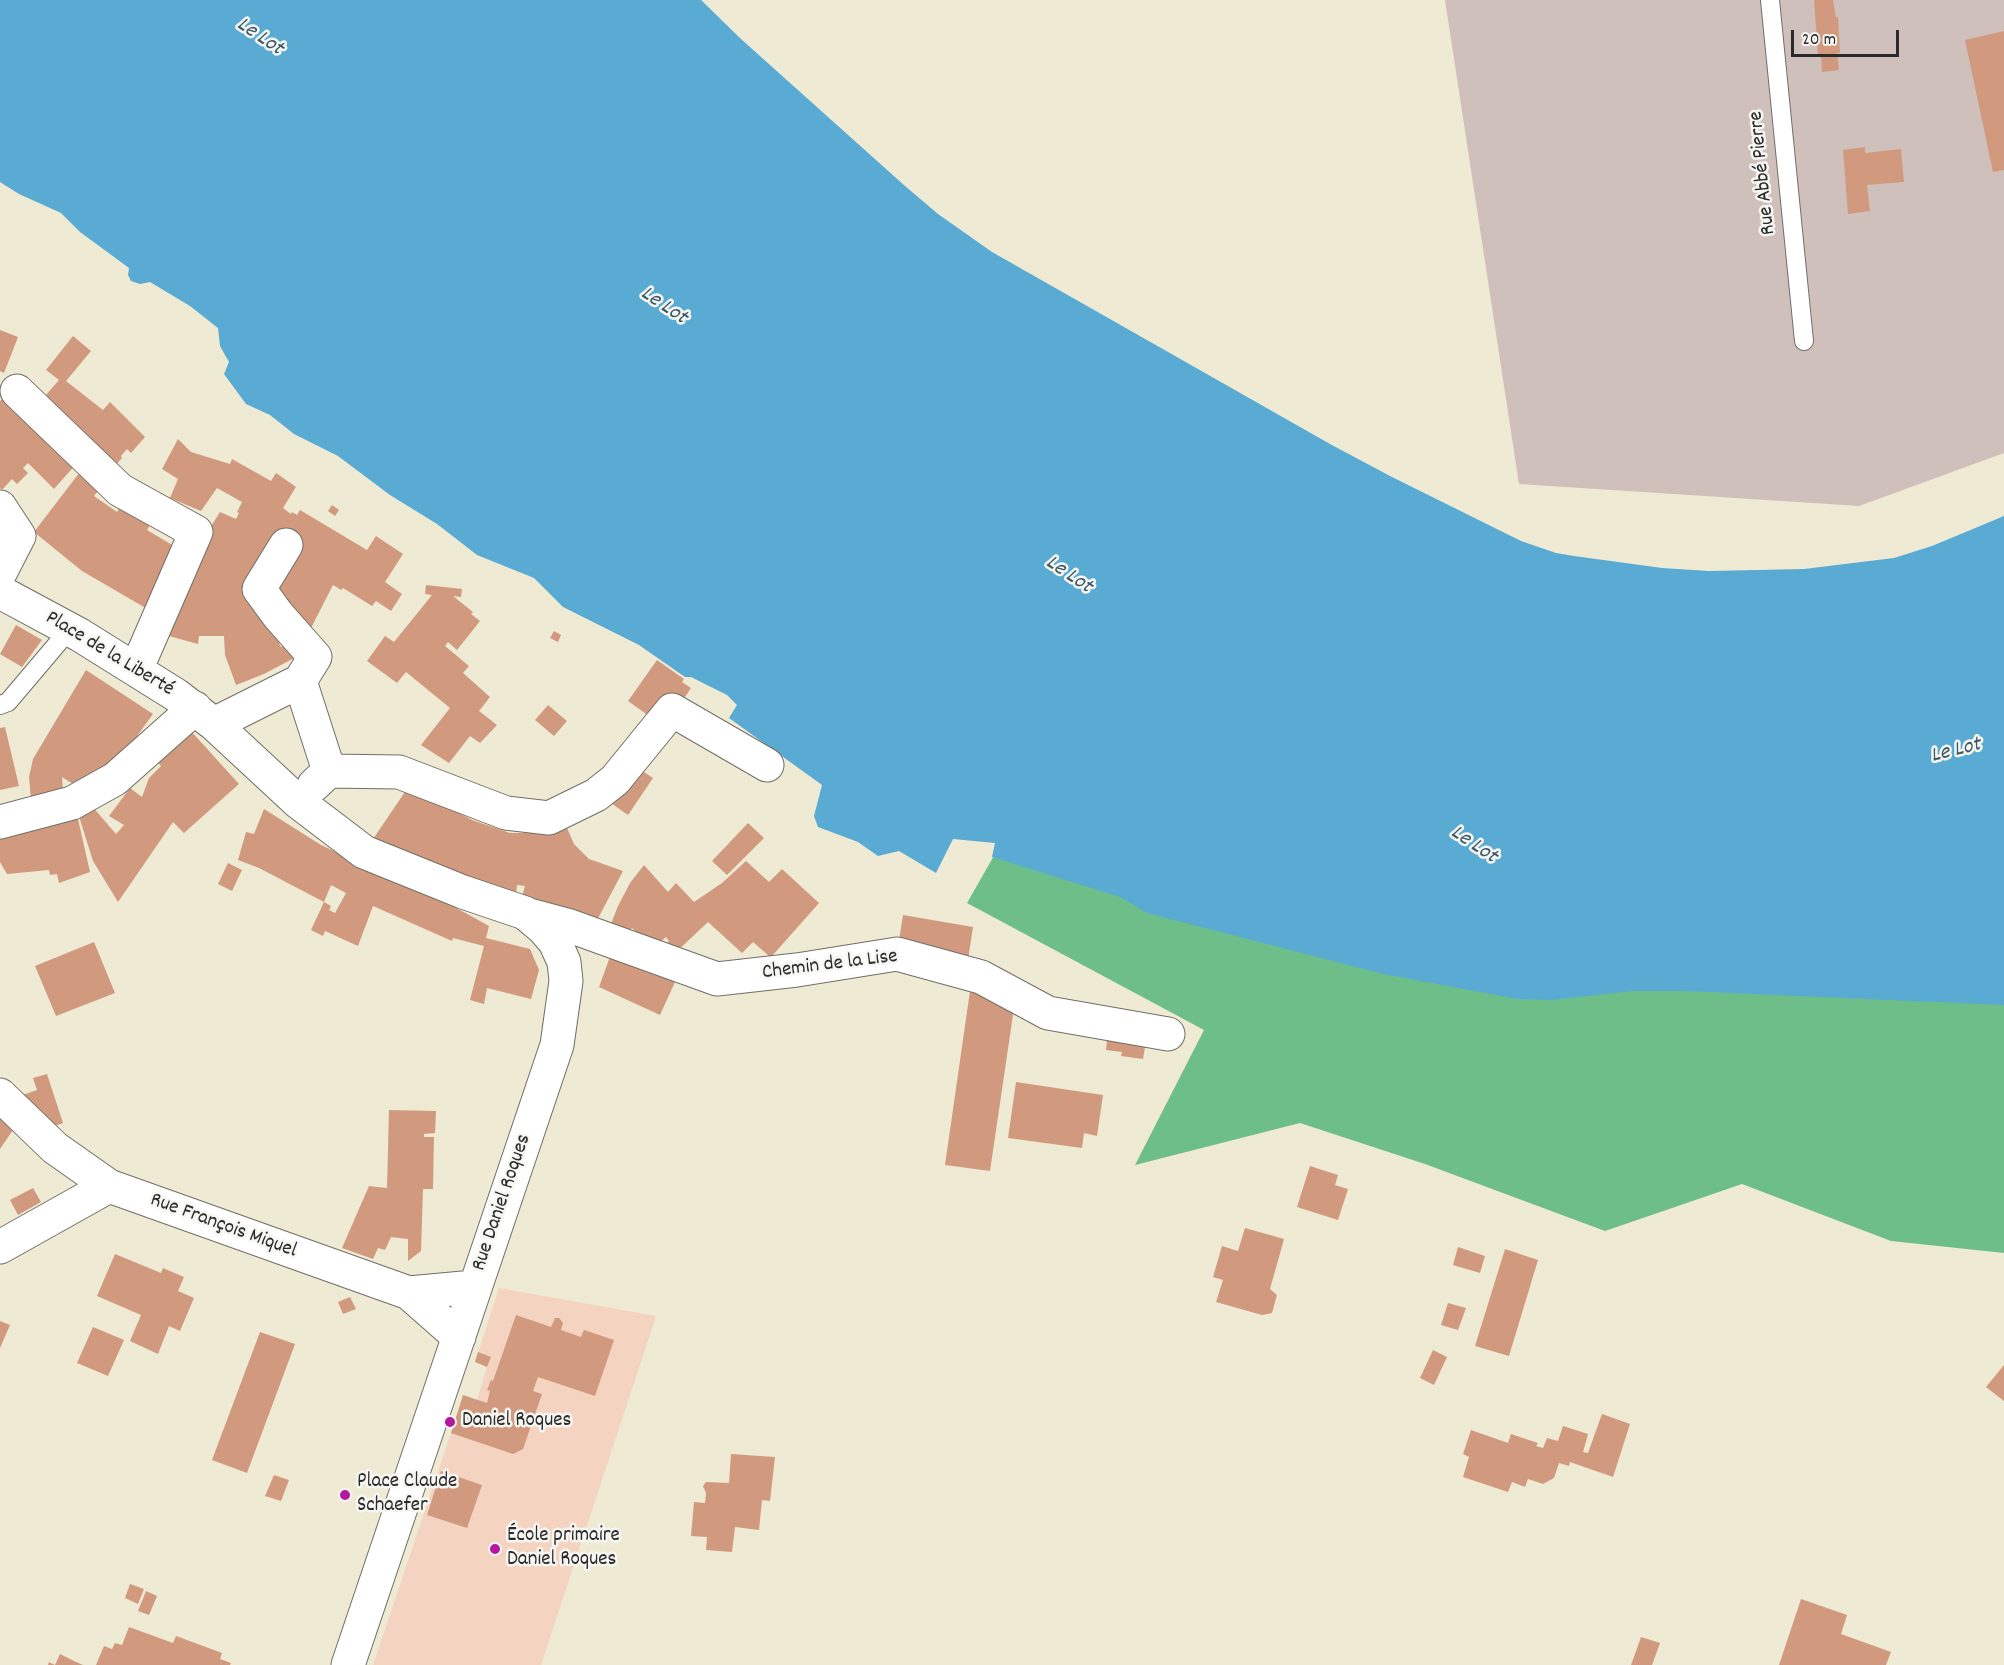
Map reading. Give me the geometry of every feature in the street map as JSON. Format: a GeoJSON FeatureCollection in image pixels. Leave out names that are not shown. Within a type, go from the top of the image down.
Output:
{"type":"FeatureCollection","features":[{"type":"Feature","properties":{"kind":"street"},"geometry":{"type":"LineString","coordinates":[[17,391],[120,490],[196,532],[136,670]]}},
{"type":"Feature","properties":{"kind":"street"},"geometry":{"type":"LineString","coordinates":[[0,507],[19,536],[0,573]]}},
{"type":"Feature","properties":{"kind":"street"},"geometry":{"type":"LineString","coordinates":[[0,822],[72,803],[115,779],[204,716],[300,681],[315,657],[278,615],[259,589],[286,545]]}},
{"type":"Feature","properties":{"kind":"street","name":"Place de la Liberté"},"geometry":{"type":"LineString","coordinates":[[0,592],[136,670],[204,716],[297,801],[364,852]]}},
{"type":"Feature","properties":{"kind":"street"},"geometry":{"type":"LineString","coordinates":[[300,681],[329,771]]}},
{"type":"Feature","properties":{"kind":"street"},"geometry":{"type":"LineString","coordinates":[[297,801],[329,771],[399,772],[506,813],[549,818],[596,795],[615,780],[672,710],[767,765]]}},
{"type":"Feature","properties":{"kind":"street","name":"Rue Daniel Roques"},"geometry":{"type":"LineString","coordinates":[[348,1665],[557,1045],[566,981],[564,962],[555,942],[525,913],[463,892],[364,852]]}},
{"type":"Feature","properties":{"kind":"street","name":"Chemin de la Lise"},"geometry":{"type":"LineString","coordinates":[[525,913],[570,926],[717,979],[797,970],[897,954],[981,977],[1048,1013],[1168,1034]]}},
{"type":"Feature","properties":{"kind":"street","name":"Rue François Miquel"},"geometry":{"type":"LineString","coordinates":[[0,1095],[55,1148],[109,1186],[409,1293],[459,1337]]}},
{"type":"Feature","properties":{"kind":"street"},"geometry":{"type":"LineString","coordinates":[[0,1247],[109,1186]]}},
{"type":"Feature","properties":{"kind":"street"},"geometry":{"type":"LineString","coordinates":[[409,1293],[474,1287]]}},
{"type":"Feature","properties":{"kind":"lane","name":"Rue Abbé Pierre"},"geometry":{"type":"LineString","coordinates":[[1770,0],[1804,341]]}},
{"type":"Feature","properties":{"kind":"lane"},"geometry":{"type":"LineString","coordinates":[[0,705],[8,702],[69,630]]}},
{"type":"Feature","properties":{"kind":"shaded area"},"geometry":{"type":"Polygon","coordinates":[[[1445,0],[2004,0],[2004,453],[1859,506],[1519,484],[1445,0]]]}},
{"type":"Feature","properties":{"kind":"shaded area","name":"École primaire Daniel Roques"},"geometry":{"type":"Polygon","coordinates":[[[499,1288],[656,1316],[541,1665],[373,1665],[451,1433],[477,1400],[487,1367],[475,1362],[499,1288]]]}},
{"type":"Feature","properties":{"kind":"green space"},"geometry":{"type":"Polygon","coordinates":[[[1019,812],[2004,974],[2004,1253],[1891,1241],[1742,1184],[1605,1231],[1425,1164],[1300,1123],[1135,1165],[1204,1030],[967,903],[1019,812]]]}},
{"type":"Feature","properties":{"kind":"water","name":"Le Lot"},"geometry":{"type":"Polygon","coordinates":[[[0,0],[701,0],[741,39],[905,186],[938,214],[992,252],[1330,444],[1521,541],[1556,553],[1662,568],[1709,571],[1804,569],[1894,558],[1932,546],[2004,516],[2004,1005],[1684,991],[1631,991],[1553,1000],[1518,999],[1383,974],[1147,913],[1120,897],[992,857],[995,843],[953,839],[936,873],[899,851],[878,856],[858,842],[818,827],[814,816],[822,785],[729,718],[737,705],[727,695],[691,677],[685,677],[639,645],[563,607],[534,578],[477,555],[437,524],[390,495],[338,456],[294,434],[270,415],[246,404],[224,374],[229,362],[220,346],[218,328],[190,306],[150,282],[140,284],[131,281],[128,275],[129,268],[80,232],[61,213],[19,194],[0,182],[0,0]]]}},
{"type":"Feature","properties":{"kind":"building"},"geometry":{"type":"Polygon","coordinates":[[[1814,0],[1833,0],[1836,17],[1838,17],[1839,70],[1822,72],[1821,55],[1818,55],[1814,0]]]}},
{"type":"Feature","properties":{"kind":"building"},"geometry":{"type":"Polygon","coordinates":[[[2004,31],[2004,170],[1993,172],[1965,40],[2004,31]]]}},
{"type":"Feature","properties":{"kind":"building"},"geometry":{"type":"Polygon","coordinates":[[[1865,147],[1865,153],[1901,149],[1904,182],[1867,185],[1870,211],[1848,214],[1843,150],[1865,147]]]}},
{"type":"Feature","properties":{"kind":"building"},"geometry":{"type":"Polygon","coordinates":[[[0,330],[18,337],[4,373],[0,371],[0,330]]]}},
{"type":"Feature","properties":{"kind":"building"},"geometry":{"type":"Polygon","coordinates":[[[73,336],[91,351],[66,381],[103,410],[110,402],[145,437],[131,453],[127,449],[114,467],[39,403],[59,380],[46,370],[73,336]]]}},
{"type":"Feature","properties":{"kind":"building"},"geometry":{"type":"Polygon","coordinates":[[[5,396],[77,463],[54,489],[28,463],[23,468],[28,473],[17,484],[12,479],[2,490],[0,488],[0,401],[5,396]]]}},
{"type":"Feature","properties":{"kind":"building"},"geometry":{"type":"Polygon","coordinates":[[[178,439],[191,452],[230,464],[232,459],[271,481],[276,473],[296,487],[283,508],[291,514],[292,512],[297,515],[300,510],[367,550],[376,536],[403,554],[385,582],[402,594],[391,611],[376,601],[372,606],[343,588],[341,590],[333,585],[310,630],[254,595],[256,615],[267,614],[283,641],[279,643],[281,647],[292,642],[300,655],[264,674],[236,685],[225,655],[224,636],[199,636],[198,644],[169,636],[195,552],[220,512],[236,519],[242,502],[217,488],[201,511],[170,498],[178,479],[162,469],[178,439]]]}},
{"type":"Feature","properties":{"kind":"building"},"geometry":{"type":"Polygon","coordinates":[[[83,468],[103,484],[94,496],[117,512],[123,502],[160,524],[157,530],[150,525],[147,530],[179,549],[149,610],[82,571],[34,532],[83,468]]]}},
{"type":"Feature","properties":{"kind":"building"},"geometry":{"type":"Polygon","coordinates":[[[332,505],[339,510],[335,516],[328,511],[332,505]]]}},
{"type":"Feature","properties":{"kind":"building"},"geometry":{"type":"Polygon","coordinates":[[[426,585],[462,589],[461,597],[453,596],[473,612],[471,614],[480,621],[457,650],[448,642],[445,646],[469,666],[463,673],[490,697],[479,711],[497,725],[480,743],[470,736],[449,763],[421,745],[450,708],[406,672],[397,683],[367,661],[385,636],[394,642],[432,595],[425,594],[426,585]]]}},
{"type":"Feature","properties":{"kind":"building"},"geometry":{"type":"Polygon","coordinates":[[[16,625],[42,640],[22,667],[0,654],[16,625]]]}},
{"type":"Feature","properties":{"kind":"building"},"geometry":{"type":"Polygon","coordinates":[[[554,631],[561,635],[558,642],[550,638],[554,631]]]}},
{"type":"Feature","properties":{"kind":"building"},"geometry":{"type":"Polygon","coordinates":[[[657,660],[684,679],[682,682],[691,688],[677,709],[656,721],[628,701],[657,660]]]}},
{"type":"Feature","properties":{"kind":"building"},"geometry":{"type":"Polygon","coordinates":[[[86,670],[153,714],[132,743],[81,789],[62,777],[63,792],[31,800],[29,777],[33,759],[86,670]]]}},
{"type":"Feature","properties":{"kind":"building"},"geometry":{"type":"Polygon","coordinates":[[[548,705],[567,721],[554,736],[535,720],[548,705]]]}},
{"type":"Feature","properties":{"kind":"building"},"geometry":{"type":"Polygon","coordinates":[[[5,727],[19,786],[0,790],[0,728],[5,727]]]}},
{"type":"Feature","properties":{"kind":"building"},"geometry":{"type":"Polygon","coordinates":[[[190,730],[239,784],[184,833],[173,822],[118,902],[93,861],[77,810],[91,805],[116,834],[124,825],[109,816],[130,788],[142,797],[149,778],[161,766],[157,761],[190,730]]]}},
{"type":"Feature","properties":{"kind":"building"},"geometry":{"type":"Polygon","coordinates":[[[635,766],[653,778],[628,815],[608,801],[635,766]]]}},
{"type":"Feature","properties":{"kind":"building"},"geometry":{"type":"Polygon","coordinates":[[[409,786],[472,820],[510,833],[557,833],[567,828],[574,844],[589,859],[623,871],[595,924],[522,897],[525,886],[517,885],[516,895],[371,842],[409,786]]]}},
{"type":"Feature","properties":{"kind":"building"},"geometry":{"type":"Polygon","coordinates":[[[264,809],[321,845],[460,910],[489,926],[486,938],[530,949],[539,970],[531,999],[487,988],[484,1004],[470,1000],[484,946],[453,938],[452,941],[373,906],[358,946],[325,931],[323,936],[311,930],[324,902],[259,868],[238,860],[246,832],[254,834],[264,809]],[[331,885],[324,902],[331,906],[329,910],[335,913],[346,893],[331,885]]]}},
{"type":"Feature","properties":{"kind":"building"},"geometry":{"type":"Polygon","coordinates":[[[78,819],[90,872],[59,883],[57,874],[50,875],[49,870],[7,874],[0,862],[0,831],[78,819]]]}},
{"type":"Feature","properties":{"kind":"building"},"geometry":{"type":"Polygon","coordinates":[[[748,823],[764,838],[727,875],[712,861],[748,823]]]}},
{"type":"Feature","properties":{"kind":"building"},"geometry":{"type":"Polygon","coordinates":[[[746,861],[769,882],[782,869],[819,903],[772,956],[753,942],[742,953],[708,922],[674,954],[661,950],[669,941],[666,937],[652,949],[632,928],[626,935],[611,924],[630,883],[644,865],[668,892],[676,883],[694,902],[722,883],[746,861]]]}},
{"type":"Feature","properties":{"kind":"building"},"geometry":{"type":"Polygon","coordinates":[[[228,863],[242,870],[232,891],[218,884],[228,863]]]}},
{"type":"Feature","properties":{"kind":"building"},"geometry":{"type":"Polygon","coordinates":[[[903,915],[973,927],[968,960],[898,947],[903,915]]]}},
{"type":"Feature","properties":{"kind":"building"},"geometry":{"type":"Polygon","coordinates":[[[94,942],[115,993],[56,1016],[35,966],[94,942]]]}},
{"type":"Feature","properties":{"kind":"building"},"geometry":{"type":"Polygon","coordinates":[[[611,954],[675,982],[660,1015],[599,987],[611,954]]]}},
{"type":"Feature","properties":{"kind":"building"},"geometry":{"type":"Polygon","coordinates":[[[971,984],[1014,1008],[990,1171],[945,1165],[971,984]]]}},
{"type":"Feature","properties":{"kind":"building"},"geometry":{"type":"Polygon","coordinates":[[[1108,1032],[1147,1036],[1143,1059],[1121,1056],[1122,1052],[1106,1050],[1108,1032]]]}},
{"type":"Feature","properties":{"kind":"building"},"geometry":{"type":"Polygon","coordinates":[[[47,1074],[63,1123],[47,1129],[17,1097],[37,1090],[33,1078],[47,1074]]]}},
{"type":"Feature","properties":{"kind":"building"},"geometry":{"type":"Polygon","coordinates":[[[1016,1082],[1103,1095],[1097,1136],[1084,1133],[1082,1148],[1008,1138],[1016,1082]]]}},
{"type":"Feature","properties":{"kind":"building"},"geometry":{"type":"Polygon","coordinates":[[[0,1107],[17,1124],[0,1149],[0,1107]]]}},
{"type":"Feature","properties":{"kind":"building"},"geometry":{"type":"Polygon","coordinates":[[[389,1110],[436,1111],[435,1133],[424,1134],[424,1137],[434,1137],[433,1189],[423,1189],[421,1251],[408,1261],[408,1239],[391,1237],[385,1250],[378,1248],[373,1259],[342,1248],[369,1186],[387,1188],[389,1110]]]}},
{"type":"Feature","properties":{"kind":"building"},"geometry":{"type":"Polygon","coordinates":[[[1310,1166],[1338,1175],[1335,1185],[1348,1189],[1338,1220],[1297,1207],[1310,1166]]]}},
{"type":"Feature","properties":{"kind":"building"},"geometry":{"type":"Polygon","coordinates":[[[33,1188],[41,1202],[18,1215],[10,1200],[33,1188]]]}},
{"type":"Feature","properties":{"kind":"building"},"geometry":{"type":"Polygon","coordinates":[[[1245,1228],[1284,1239],[1270,1289],[1277,1295],[1272,1313],[1262,1315],[1216,1302],[1223,1280],[1213,1277],[1222,1246],[1238,1251],[1245,1228]]]}},
{"type":"Feature","properties":{"kind":"building"},"geometry":{"type":"Polygon","coordinates":[[[1458,1247],[1485,1256],[1480,1273],[1453,1265],[1458,1247]]]}},
{"type":"Feature","properties":{"kind":"building"},"geometry":{"type":"Polygon","coordinates":[[[1505,1249],[1538,1260],[1509,1356],[1475,1346],[1505,1249]]]}},
{"type":"Feature","properties":{"kind":"building"},"geometry":{"type":"Polygon","coordinates":[[[115,1254],[161,1273],[163,1268],[184,1277],[178,1291],[194,1298],[180,1331],[169,1326],[158,1354],[130,1341],[141,1315],[97,1296],[115,1254]]]}},
{"type":"Feature","properties":{"kind":"building"},"geometry":{"type":"Polygon","coordinates":[[[350,1297],[356,1309],[343,1314],[338,1302],[350,1297]]]}},
{"type":"Feature","properties":{"kind":"building"},"geometry":{"type":"Polygon","coordinates":[[[1448,1303],[1466,1308],[1458,1330],[1441,1325],[1448,1303]]]}},
{"type":"Feature","properties":{"kind":"building"},"geometry":{"type":"Polygon","coordinates":[[[516,1315],[551,1327],[555,1318],[559,1318],[563,1323],[561,1330],[581,1337],[584,1330],[614,1340],[595,1396],[538,1377],[533,1391],[542,1394],[523,1449],[513,1454],[451,1433],[463,1395],[487,1403],[490,1391],[487,1390],[491,1380],[493,1381],[516,1315]]]}},
{"type":"Feature","properties":{"kind":"building"},"geometry":{"type":"Polygon","coordinates":[[[0,1321],[10,1325],[0,1348],[0,1321]]]}},
{"type":"Feature","properties":{"kind":"building"},"geometry":{"type":"Polygon","coordinates":[[[93,1327],[124,1340],[108,1376],[77,1363],[93,1327]]]}},
{"type":"Feature","properties":{"kind":"building"},"geometry":{"type":"Polygon","coordinates":[[[260,1332],[295,1344],[247,1473],[212,1460],[260,1332]]]}},
{"type":"Feature","properties":{"kind":"building"},"geometry":{"type":"Polygon","coordinates":[[[1433,1350],[1447,1357],[1434,1385],[1420,1378],[1433,1350]]]}},
{"type":"Feature","properties":{"kind":"building"},"geometry":{"type":"Polygon","coordinates":[[[478,1352],[491,1357],[487,1367],[475,1362],[478,1352]]]}},
{"type":"Feature","properties":{"kind":"building"},"geometry":{"type":"Polygon","coordinates":[[[2004,1365],[2004,1401],[1986,1387],[2004,1365]]]}},
{"type":"Feature","properties":{"kind":"building"},"geometry":{"type":"Polygon","coordinates":[[[1602,1414],[1630,1424],[1613,1477],[1570,1462],[1569,1466],[1559,1463],[1554,1478],[1543,1484],[1528,1479],[1525,1487],[1512,1482],[1508,1492],[1463,1477],[1469,1457],[1463,1454],[1471,1430],[1508,1443],[1511,1434],[1538,1443],[1536,1446],[1543,1448],[1547,1438],[1558,1441],[1563,1426],[1588,1434],[1583,1452],[1588,1453],[1602,1414]]]}},
{"type":"Feature","properties":{"kind":"building"},"geometry":{"type":"Polygon","coordinates":[[[731,1454],[775,1457],[770,1501],[762,1500],[759,1530],[735,1527],[732,1552],[706,1550],[707,1537],[691,1536],[694,1502],[705,1503],[706,1493],[703,1486],[706,1482],[729,1483],[731,1454]]]}},
{"type":"Feature","properties":{"kind":"building"},"geometry":{"type":"Polygon","coordinates":[[[441,1471],[482,1485],[467,1528],[427,1515],[441,1471]]]}},
{"type":"Feature","properties":{"kind":"building"},"geometry":{"type":"Polygon","coordinates":[[[274,1475],[289,1480],[281,1501],[265,1496],[274,1475]]]}},
{"type":"Feature","properties":{"kind":"building"},"geometry":{"type":"Polygon","coordinates":[[[130,1584],[144,1589],[138,1604],[125,1598],[130,1584]]]}},
{"type":"Feature","properties":{"kind":"building"},"geometry":{"type":"Polygon","coordinates":[[[146,1591],[157,1596],[149,1615],[138,1611],[146,1591]]]}},
{"type":"Feature","properties":{"kind":"building"},"geometry":{"type":"Polygon","coordinates":[[[1801,1599],[1847,1615],[1841,1634],[1891,1652],[1886,1665],[1779,1665],[1801,1599]]]}},
{"type":"Feature","properties":{"kind":"building"},"geometry":{"type":"Polygon","coordinates":[[[129,1627],[173,1643],[176,1636],[222,1653],[220,1659],[231,1663],[230,1665],[96,1665],[104,1646],[112,1649],[115,1643],[122,1645],[129,1627]]]}},
{"type":"Feature","properties":{"kind":"building"},"geometry":{"type":"Polygon","coordinates":[[[1641,1637],[1660,1643],[1652,1665],[1631,1665],[1641,1637]]]}},
{"type":"Feature","properties":{"kind":"building"},"geometry":{"type":"Polygon","coordinates":[[[60,1654],[83,1665],[55,1665],[60,1654]]]}},
{"type":"Feature","properties":{"kind":"place","name":"Daniel Roques"},"geometry":{"type":"Point","coordinates":[450,1422]}},
{"type":"Feature","properties":{"kind":"place","name":"Place Claude Schaefer"},"geometry":{"type":"Point","coordinates":[345,1495]}},
{"type":"Feature","properties":{"kind":"place","name":"École primaire Daniel Roques"},"geometry":{"type":"Point","coordinates":[495,1549]}}]}
